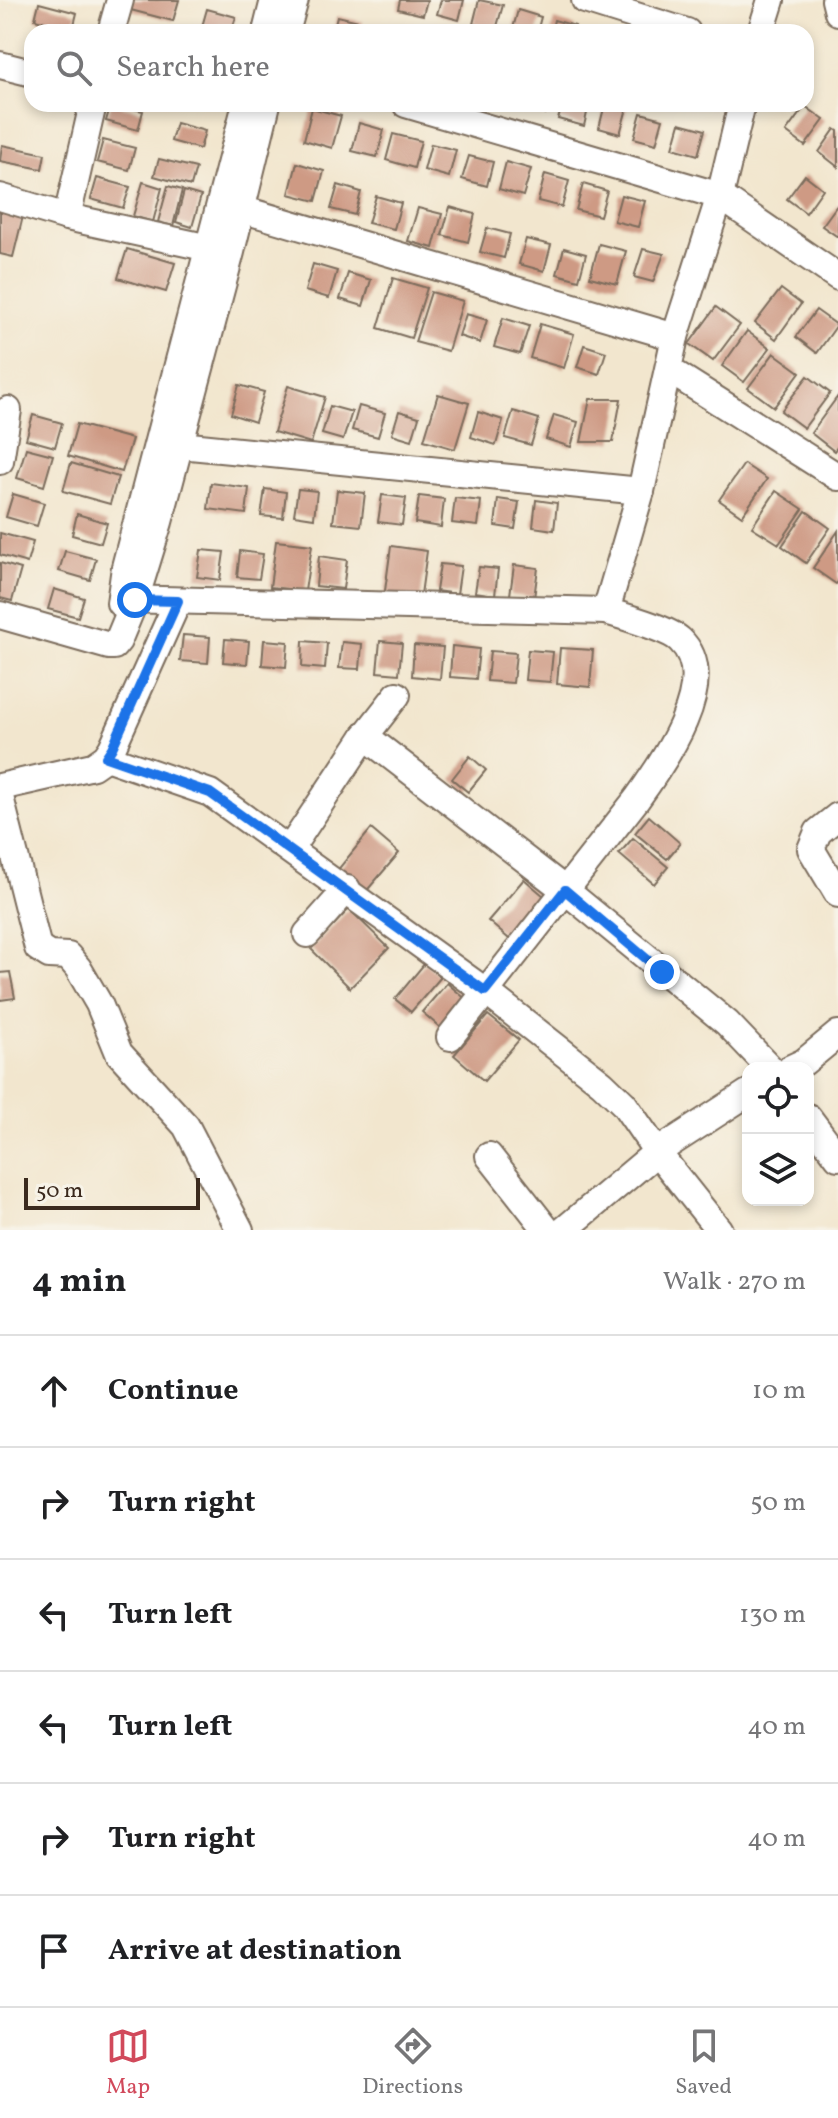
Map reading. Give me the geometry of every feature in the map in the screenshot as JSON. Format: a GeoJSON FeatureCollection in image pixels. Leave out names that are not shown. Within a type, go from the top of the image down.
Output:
{"type":"FeatureCollection","features":[{"type":"Feature","properties":{"kind":"street"},"geometry":{"type":"LineString","coordinates":[[113,24],[120,0]]}},
{"type":"Feature","properties":{"kind":"street"},"geometry":{"type":"LineString","coordinates":[[268,24],[274,0]]}},
{"type":"Feature","properties":{"kind":"street"},"geometry":{"type":"LineString","coordinates":[[288,24],[295,0]]}},
{"type":"Feature","properties":{"kind":"street"},"geometry":{"type":"LineString","coordinates":[[585,0],[662,24]]}},
{"type":"Feature","properties":{"kind":"street"},"geometry":{"type":"LineString","coordinates":[[764,24],[771,0]]}},
{"type":"Feature","properties":{"kind":"street"},"geometry":{"type":"LineString","coordinates":[[835,0],[838,12]]}},
{"type":"Feature","properties":{"kind":"street"},"geometry":{"type":"LineString","coordinates":[[0,65],[24,71]]}},
{"type":"Feature","properties":{"kind":"street"},"geometry":{"type":"LineString","coordinates":[[67,217],[91,112]]}},
{"type":"Feature","properties":{"kind":"street"},"geometry":{"type":"LineString","coordinates":[[128,600],[180,445],[245,112]]}},
{"type":"Feature","properties":{"kind":"street"},"geometry":{"type":"LineString","coordinates":[[0,615],[109,646],[114,646],[127,623],[125,567],[219,250],[241,209],[265,112]]}},
{"type":"Feature","properties":{"kind":"street"},"geometry":{"type":"LineString","coordinates":[[433,112],[720,196],[838,277]]}},
{"type":"Feature","properties":{"kind":"street"},"geometry":{"type":"LineString","coordinates":[[606,611],[641,491],[675,337],[720,196],[740,112]]}},
{"type":"Feature","properties":{"kind":"street"},"geometry":{"type":"LineString","coordinates":[[0,197],[67,217],[219,250]]}},
{"type":"Feature","properties":{"kind":"street"},"geometry":{"type":"LineString","coordinates":[[241,209],[675,337]]}},
{"type":"Feature","properties":{"kind":"street"},"geometry":{"type":"LineString","coordinates":[[669,370],[838,477]]}},
{"type":"Feature","properties":{"kind":"street"},"geometry":{"type":"LineString","coordinates":[[0,461],[8,410]]}},
{"type":"Feature","properties":{"kind":"street"},"geometry":{"type":"LineString","coordinates":[[180,445],[641,491]]}},
{"type":"Feature","properties":{"kind":"street"},"geometry":{"type":"LineString","coordinates":[[128,600],[606,611],[679,638],[694,658],[693,685],[684,725],[664,761],[450,1037]]}},
{"type":"Feature","properties":{"kind":"street"},"geometry":{"type":"LineString","coordinates":[[0,787],[93,766],[106,757],[178,601]]}},
{"type":"Feature","properties":{"kind":"street"},"geometry":{"type":"LineString","coordinates":[[290,849],[365,736],[397,695]]}},
{"type":"Feature","properties":{"kind":"street"},"geometry":{"type":"LineString","coordinates":[[365,736],[565,890],[727,1023],[764,1062]]}},
{"type":"Feature","properties":{"kind":"street"},"geometry":{"type":"LineString","coordinates":[[106,757],[210,793],[485,991],[602,1083],[624,1104],[657,1152],[719,1230]]}},
{"type":"Feature","properties":{"kind":"street"},"geometry":{"type":"LineString","coordinates":[[0,797],[38,948],[49,955],[68,956],[78,968],[99,1004],[119,1053],[186,1126],[240,1230]]}},
{"type":"Feature","properties":{"kind":"street"},"geometry":{"type":"LineString","coordinates":[[838,816],[818,832],[811,849],[838,894]]}},
{"type":"Feature","properties":{"kind":"street"},"geometry":{"type":"LineString","coordinates":[[307,934],[347,889]]}},
{"type":"Feature","properties":{"kind":"street"},"geometry":{"type":"LineString","coordinates":[[804,1062],[838,1034]]}},
{"type":"Feature","properties":{"kind":"street"},"geometry":{"type":"LineString","coordinates":[[564,1230],[657,1152],[742,1097]]}},
{"type":"Feature","properties":{"kind":"street"},"geometry":{"type":"LineString","coordinates":[[814,1125],[838,1157]]}},
{"type":"Feature","properties":{"kind":"street"},"geometry":{"type":"LineString","coordinates":[[489,1156],[547,1230]]}},
{"type":"Feature","properties":{"kind":"building"},"geometry":{"type":"Polygon","coordinates":[[[125,0],[179,0],[173,21],[123,8],[125,0]]]}},
{"type":"Feature","properties":{"kind":"building"},"geometry":{"type":"Polygon","coordinates":[[[400,0],[427,0],[423,15],[398,9],[400,0]]]}},
{"type":"Feature","properties":{"kind":"building"},"geometry":{"type":"Polygon","coordinates":[[[441,0],[464,0],[459,20],[437,14],[441,0]]]}},
{"type":"Feature","properties":{"kind":"building"},"geometry":{"type":"Polygon","coordinates":[[[479,0],[503,5],[498,24],[473,24],[479,0]]]}},
{"type":"Feature","properties":{"kind":"building"},"geometry":{"type":"Polygon","coordinates":[[[39,3],[77,13],[74,24],[54,24],[35,19],[39,3]]]}},
{"type":"Feature","properties":{"kind":"building"},"geometry":{"type":"Polygon","coordinates":[[[207,9],[236,17],[234,24],[203,24],[207,9]]]}},
{"type":"Feature","properties":{"kind":"building"},"geometry":{"type":"Polygon","coordinates":[[[518,10],[541,17],[539,24],[514,24],[518,10]]]}},
{"type":"Feature","properties":{"kind":"building"},"geometry":{"type":"Polygon","coordinates":[[[337,16],[363,22],[362,24],[335,24],[337,16]]]}},
{"type":"Feature","properties":{"kind":"building"},"geometry":{"type":"Polygon","coordinates":[[[109,112],[143,112],[138,130],[106,121],[109,112]]]}},
{"type":"Feature","properties":{"kind":"building"},"geometry":{"type":"Polygon","coordinates":[[[311,112],[341,116],[332,148],[304,140],[311,112]]]}},
{"type":"Feature","properties":{"kind":"building"},"geometry":{"type":"Polygon","coordinates":[[[560,112],[587,112],[584,126],[558,119],[560,112]]]}},
{"type":"Feature","properties":{"kind":"building"},"geometry":{"type":"Polygon","coordinates":[[[603,112],[626,112],[620,134],[599,128],[603,112]]]}},
{"type":"Feature","properties":{"kind":"building"},"geometry":{"type":"Polygon","coordinates":[[[801,112],[813,112],[824,120],[805,146],[786,132],[801,112]]]}},
{"type":"Feature","properties":{"kind":"building"},"geometry":{"type":"Polygon","coordinates":[[[641,113],[663,119],[656,144],[634,138],[641,113]]]}},
{"type":"Feature","properties":{"kind":"building"},"geometry":{"type":"Polygon","coordinates":[[[176,123],[205,131],[200,149],[171,141],[176,123]]]}},
{"type":"Feature","properties":{"kind":"building"},"geometry":{"type":"Polygon","coordinates":[[[359,123],[384,130],[377,157],[352,151],[359,123]]]}},
{"type":"Feature","properties":{"kind":"building"},"geometry":{"type":"Polygon","coordinates":[[[680,123],[705,130],[698,155],[673,148],[680,123]]]}},
{"type":"Feature","properties":{"kind":"building"},"geometry":{"type":"Polygon","coordinates":[[[835,129],[838,131],[838,167],[819,152],[835,129]]]}},
{"type":"Feature","properties":{"kind":"building"},"geometry":{"type":"Polygon","coordinates":[[[393,134],[421,141],[414,168],[386,160],[393,134]]]}},
{"type":"Feature","properties":{"kind":"building"},"geometry":{"type":"Polygon","coordinates":[[[103,140],[135,148],[129,170],[97,162],[103,140]]]}},
{"type":"Feature","properties":{"kind":"building"},"geometry":{"type":"Polygon","coordinates":[[[431,144],[456,150],[449,177],[424,170],[431,144]]]}},
{"type":"Feature","properties":{"kind":"building"},"geometry":{"type":"Polygon","coordinates":[[[2,145],[45,154],[42,169],[0,161],[2,145]]]}},
{"type":"Feature","properties":{"kind":"building"},"geometry":{"type":"Polygon","coordinates":[[[469,156],[493,162],[487,186],[462,179],[469,156]]]}},
{"type":"Feature","properties":{"kind":"building"},"geometry":{"type":"Polygon","coordinates":[[[159,159],[196,168],[191,186],[154,176],[159,159]]]}},
{"type":"Feature","properties":{"kind":"building"},"geometry":{"type":"Polygon","coordinates":[[[506,162],[531,169],[523,196],[499,189],[506,162]]]}},
{"type":"Feature","properties":{"kind":"building"},"geometry":{"type":"Polygon","coordinates":[[[297,163],[324,171],[316,201],[289,194],[297,163]]]}},
{"type":"Feature","properties":{"kind":"building"},"geometry":{"type":"Polygon","coordinates":[[[545,174],[569,181],[562,207],[538,201],[545,174]]]}},
{"type":"Feature","properties":{"kind":"building"},"geometry":{"type":"Polygon","coordinates":[[[805,175],[823,189],[806,213],[787,199],[805,175]]]}},
{"type":"Feature","properties":{"kind":"building"},"geometry":{"type":"Polygon","coordinates":[[[97,178],[130,187],[123,208],[91,199],[97,178]]]}},
{"type":"Feature","properties":{"kind":"building"},"geometry":{"type":"Polygon","coordinates":[[[143,182],[162,188],[153,222],[133,216],[143,182]]]}},
{"type":"Feature","properties":{"kind":"building"},"geometry":{"type":"Polygon","coordinates":[[[583,184],[607,191],[600,216],[576,210],[583,184]]]}},
{"type":"Feature","properties":{"kind":"building"},"geometry":{"type":"Polygon","coordinates":[[[338,185],[361,192],[355,215],[331,209],[338,185]]]}},
{"type":"Feature","properties":{"kind":"building"},"geometry":{"type":"Polygon","coordinates":[[[168,186],[182,190],[173,226],[158,222],[168,186]]]}},
{"type":"Feature","properties":{"kind":"building"},"geometry":{"type":"Polygon","coordinates":[[[184,191],[201,196],[192,227],[176,222],[184,191]]]}},
{"type":"Feature","properties":{"kind":"building"},"geometry":{"type":"Polygon","coordinates":[[[621,195],[645,201],[638,227],[614,221],[621,195]]]}},
{"type":"Feature","properties":{"kind":"building"},"geometry":{"type":"Polygon","coordinates":[[[376,196],[401,203],[394,229],[368,223],[376,196]]]}},
{"type":"Feature","properties":{"kind":"building"},"geometry":{"type":"Polygon","coordinates":[[[838,204],[838,237],[822,226],[838,204]]]}},
{"type":"Feature","properties":{"kind":"building"},"geometry":{"type":"Polygon","coordinates":[[[450,207],[475,214],[468,242],[442,235],[450,207]]]}},
{"type":"Feature","properties":{"kind":"building"},"geometry":{"type":"Polygon","coordinates":[[[418,208],[442,214],[433,248],[408,241],[418,208]]]}},
{"type":"Feature","properties":{"kind":"building"},"geometry":{"type":"Polygon","coordinates":[[[0,211],[23,216],[13,257],[0,254],[0,211]]]}},
{"type":"Feature","properties":{"kind":"building"},"geometry":{"type":"Polygon","coordinates":[[[487,228],[510,234],[504,258],[480,252],[487,228]]]}},
{"type":"Feature","properties":{"kind":"building"},"geometry":{"type":"Polygon","coordinates":[[[526,239],[551,245],[544,271],[519,264],[526,239]]]}},
{"type":"Feature","properties":{"kind":"building"},"geometry":{"type":"Polygon","coordinates":[[[599,244],[626,251],[617,284],[590,277],[599,244]]]}},
{"type":"Feature","properties":{"kind":"building"},"geometry":{"type":"Polygon","coordinates":[[[564,248],[586,254],[579,280],[557,274],[564,248]]]}},
{"type":"Feature","properties":{"kind":"building"},"geometry":{"type":"Polygon","coordinates":[[[127,249],[175,263],[166,292],[118,278],[127,249]]]}},
{"type":"Feature","properties":{"kind":"building"},"geometry":{"type":"Polygon","coordinates":[[[643,249],[664,254],[653,282],[634,277],[643,249]]]}},
{"type":"Feature","properties":{"kind":"building"},"geometry":{"type":"Polygon","coordinates":[[[313,264],[337,271],[329,298],[305,291],[313,264]]]}},
{"type":"Feature","properties":{"kind":"building"},"geometry":{"type":"Polygon","coordinates":[[[348,273],[371,280],[363,306],[340,299],[348,273]]]}},
{"type":"Feature","properties":{"kind":"building"},"geometry":{"type":"Polygon","coordinates":[[[393,278],[427,288],[411,338],[378,328],[393,278]]]}},
{"type":"Feature","properties":{"kind":"building"},"geometry":{"type":"Polygon","coordinates":[[[781,289],[801,304],[776,339],[755,323],[781,289]]]}},
{"type":"Feature","properties":{"kind":"building"},"geometry":{"type":"Polygon","coordinates":[[[431,292],[463,301],[448,351],[415,342],[431,292]]]}},
{"type":"Feature","properties":{"kind":"building"},"geometry":{"type":"Polygon","coordinates":[[[716,307],[740,325],[713,361],[689,344],[716,307]]]}},
{"type":"Feature","properties":{"kind":"building"},"geometry":{"type":"Polygon","coordinates":[[[816,310],[837,325],[817,353],[796,337],[816,310]]]}},
{"type":"Feature","properties":{"kind":"building"},"geometry":{"type":"Polygon","coordinates":[[[466,314],[487,320],[480,343],[459,336],[466,314]]]}},
{"type":"Feature","properties":{"kind":"building"},"geometry":{"type":"Polygon","coordinates":[[[503,318],[529,326],[520,354],[494,347],[503,318]]]}},
{"type":"Feature","properties":{"kind":"building"},"geometry":{"type":"Polygon","coordinates":[[[540,324],[574,334],[564,368],[530,358],[540,324]]]}},
{"type":"Feature","properties":{"kind":"building"},"geometry":{"type":"Polygon","coordinates":[[[747,331],[770,348],[744,382],[722,366],[747,331]]]}},
{"type":"Feature","properties":{"kind":"building"},"geometry":{"type":"Polygon","coordinates":[[[584,345],[606,352],[599,374],[577,367],[584,345]]]}},
{"type":"Feature","properties":{"kind":"building"},"geometry":{"type":"Polygon","coordinates":[[[774,353],[800,372],[774,407],[748,388],[774,353]]]}},
{"type":"Feature","properties":{"kind":"building"},"geometry":{"type":"Polygon","coordinates":[[[808,376],[830,393],[804,428],[781,411],[808,376]]]}},
{"type":"Feature","properties":{"kind":"building"},"geometry":{"type":"Polygon","coordinates":[[[239,385],[264,392],[255,422],[231,414],[239,385]]]}},
{"type":"Feature","properties":{"kind":"building"},"geometry":{"type":"Polygon","coordinates":[[[288,386],[325,397],[311,443],[274,432],[288,386]]]}},
{"type":"Feature","properties":{"kind":"building"},"geometry":{"type":"Polygon","coordinates":[[[438,394],[469,403],[455,449],[424,440],[438,394]]]}},
{"type":"Feature","properties":{"kind":"building"},"geometry":{"type":"Polygon","coordinates":[[[838,396],[838,446],[834,451],[811,433],[838,396]]]}},
{"type":"Feature","properties":{"kind":"building"},"geometry":{"type":"Polygon","coordinates":[[[590,399],[621,399],[613,442],[581,442],[590,399]]]}},
{"type":"Feature","properties":{"kind":"building"},"geometry":{"type":"Polygon","coordinates":[[[330,406],[352,412],[343,440],[322,434],[330,406]]]}},
{"type":"Feature","properties":{"kind":"building"},"geometry":{"type":"Polygon","coordinates":[[[359,406],[385,413],[378,437],[352,430],[359,406]]]}},
{"type":"Feature","properties":{"kind":"building"},"geometry":{"type":"Polygon","coordinates":[[[399,411],[419,417],[412,440],[392,434],[399,411]]]}},
{"type":"Feature","properties":{"kind":"building"},"geometry":{"type":"Polygon","coordinates":[[[513,411],[539,419],[531,445],[505,438],[513,411]]]}},
{"type":"Feature","properties":{"kind":"building"},"geometry":{"type":"Polygon","coordinates":[[[478,412],[503,420],[496,445],[471,437],[478,412]]]}},
{"type":"Feature","properties":{"kind":"building"},"geometry":{"type":"Polygon","coordinates":[[[33,415],[62,423],[55,447],[26,439],[33,415]]]}},
{"type":"Feature","properties":{"kind":"building"},"geometry":{"type":"Polygon","coordinates":[[[554,415],[578,422],[571,447],[546,439],[554,415]]]}},
{"type":"Feature","properties":{"kind":"building"},"geometry":{"type":"Polygon","coordinates":[[[77,424],[132,439],[122,472],[68,456],[77,424]]]}},
{"type":"Feature","properties":{"kind":"building"},"geometry":{"type":"Polygon","coordinates":[[[26,448],[53,455],[44,486],[17,478],[26,448]]]}},
{"type":"Feature","properties":{"kind":"building"},"geometry":{"type":"Polygon","coordinates":[[[71,463],[118,477],[110,504],[63,491],[71,463]]]}},
{"type":"Feature","properties":{"kind":"building"},"geometry":{"type":"Polygon","coordinates":[[[744,464],[767,479],[742,516],[719,500],[744,464]]]}},
{"type":"Feature","properties":{"kind":"building"},"geometry":{"type":"Polygon","coordinates":[[[211,483],[249,488],[246,514],[208,509],[211,483]]]}},
{"type":"Feature","properties":{"kind":"building"},"geometry":{"type":"Polygon","coordinates":[[[265,489],[286,492],[283,518],[261,516],[265,489]]]}},
{"type":"Feature","properties":{"kind":"building"},"geometry":{"type":"Polygon","coordinates":[[[298,489],[317,491],[314,518],[294,515],[298,489]]]}},
{"type":"Feature","properties":{"kind":"building"},"geometry":{"type":"Polygon","coordinates":[[[337,490],[365,493],[361,526],[333,523],[337,490]]]}},
{"type":"Feature","properties":{"kind":"building"},"geometry":{"type":"Polygon","coordinates":[[[776,491],[803,509],[779,544],[752,527],[776,491]]]}},
{"type":"Feature","properties":{"kind":"building"},"geometry":{"type":"Polygon","coordinates":[[[13,494],[44,503],[37,526],[6,517],[13,494]]]}},
{"type":"Feature","properties":{"kind":"building"},"geometry":{"type":"Polygon","coordinates":[[[382,495],[406,498],[402,525],[378,522],[382,495]]]}},
{"type":"Feature","properties":{"kind":"building"},"geometry":{"type":"Polygon","coordinates":[[[419,496],[444,499],[441,527],[415,523],[419,496]]]}},
{"type":"Feature","properties":{"kind":"building"},"geometry":{"type":"Polygon","coordinates":[[[455,498],[481,501],[478,526],[452,523],[455,498]]]}},
{"type":"Feature","properties":{"kind":"building"},"geometry":{"type":"Polygon","coordinates":[[[498,499],[519,502],[515,529],[495,526],[498,499]]]}},
{"type":"Feature","properties":{"kind":"building"},"geometry":{"type":"Polygon","coordinates":[[[536,500],[557,503],[554,530],[533,527],[536,500]]]}},
{"type":"Feature","properties":{"kind":"building"},"geometry":{"type":"Polygon","coordinates":[[[806,511],[830,528],[806,563],[782,546],[806,511]]]}},
{"type":"Feature","properties":{"kind":"building"},"geometry":{"type":"Polygon","coordinates":[[[77,514],[107,523],[101,543],[72,535],[77,514]]]}},
{"type":"Feature","properties":{"kind":"building"},"geometry":{"type":"Polygon","coordinates":[[[838,531],[838,582],[836,584],[813,568],[838,531]]]}},
{"type":"Feature","properties":{"kind":"building"},"geometry":{"type":"Polygon","coordinates":[[[0,533],[33,542],[27,563],[0,555],[0,533]]]}},
{"type":"Feature","properties":{"kind":"building"},"geometry":{"type":"Polygon","coordinates":[[[276,541],[312,545],[305,591],[270,587],[276,541]]]}},
{"type":"Feature","properties":{"kind":"building"},"geometry":{"type":"Polygon","coordinates":[[[391,546],[427,551],[420,602],[384,598],[391,546]]]}},
{"type":"Feature","properties":{"kind":"building"},"geometry":{"type":"Polygon","coordinates":[[[201,550],[224,552],[220,580],[197,577],[201,550]]]}},
{"type":"Feature","properties":{"kind":"building"},"geometry":{"type":"Polygon","coordinates":[[[65,551],[96,559],[90,580],[59,571],[65,551]]]}},
{"type":"Feature","properties":{"kind":"building"},"geometry":{"type":"Polygon","coordinates":[[[240,551],[263,554],[259,579],[237,577],[240,551]]]}},
{"type":"Feature","properties":{"kind":"building"},"geometry":{"type":"Polygon","coordinates":[[[319,556],[347,560],[343,589],[316,586],[319,556]]]}},
{"type":"Feature","properties":{"kind":"building"},"geometry":{"type":"Polygon","coordinates":[[[0,563],[21,569],[12,601],[0,598],[0,563]]]}},
{"type":"Feature","properties":{"kind":"building"},"geometry":{"type":"Polygon","coordinates":[[[440,564],[461,566],[457,594],[436,591],[440,564]]]}},
{"type":"Feature","properties":{"kind":"building"},"geometry":{"type":"Polygon","coordinates":[[[514,565],[538,568],[534,598],[510,595],[514,565]]]}},
{"type":"Feature","properties":{"kind":"building"},"geometry":{"type":"Polygon","coordinates":[[[479,567],[498,569],[495,595],[475,592],[479,567]]]}},
{"type":"Feature","properties":{"kind":"building"},"geometry":{"type":"Polygon","coordinates":[[[54,589],[84,598],[78,617],[48,609],[54,589]]]}},
{"type":"Feature","properties":{"kind":"building"},"geometry":{"type":"Polygon","coordinates":[[[183,635],[210,637],[208,663],[180,661],[183,635]]]}},
{"type":"Feature","properties":{"kind":"building"},"geometry":{"type":"Polygon","coordinates":[[[225,639],[249,641],[247,664],[223,662],[225,639]]]}},
{"type":"Feature","properties":{"kind":"building"},"geometry":{"type":"Polygon","coordinates":[[[264,640],[288,642],[286,667],[262,665],[264,640]]]}},
{"type":"Feature","properties":{"kind":"building"},"geometry":{"type":"Polygon","coordinates":[[[303,641],[327,643],[325,669],[302,667],[303,641]]]}},
{"type":"Feature","properties":{"kind":"building"},"geometry":{"type":"Polygon","coordinates":[[[380,641],[402,643],[399,674],[377,672],[380,641]]]}},
{"type":"Feature","properties":{"kind":"building"},"geometry":{"type":"Polygon","coordinates":[[[342,642],[362,644],[360,669],[339,668],[342,642]]]}},
{"type":"Feature","properties":{"kind":"building"},"geometry":{"type":"Polygon","coordinates":[[[414,645],[443,647],[440,679],[412,676],[414,645]]]}},
{"type":"Feature","properties":{"kind":"building"},"geometry":{"type":"Polygon","coordinates":[[[452,646],[479,649],[476,679],[450,677],[452,646]]]}},
{"type":"Feature","properties":{"kind":"building"},"geometry":{"type":"Polygon","coordinates":[[[560,648],[593,650],[590,687],[557,684],[560,648]]]}},
{"type":"Feature","properties":{"kind":"building"},"geometry":{"type":"Polygon","coordinates":[[[528,650],[553,652],[550,682],[525,680],[528,650]]]}},
{"type":"Feature","properties":{"kind":"building"},"geometry":{"type":"Polygon","coordinates":[[[490,651],[516,653],[513,683],[487,681],[490,651]]]}},
{"type":"Feature","properties":{"kind":"building"},"geometry":{"type":"Polygon","coordinates":[[[470,756],[486,770],[468,792],[452,779],[470,756]]]}},
{"type":"Feature","properties":{"kind":"building"},"geometry":{"type":"Polygon","coordinates":[[[649,816],[680,843],[667,859],[635,833],[649,816]]]}},
{"type":"Feature","properties":{"kind":"building"},"geometry":{"type":"Polygon","coordinates":[[[371,829],[399,853],[363,895],[336,872],[371,829]]]}},
{"type":"Feature","properties":{"kind":"building"},"geometry":{"type":"Polygon","coordinates":[[[633,838],[668,867],[654,884],[619,854],[633,838]]]}},
{"type":"Feature","properties":{"kind":"building"},"geometry":{"type":"Polygon","coordinates":[[[524,879],[551,902],[515,944],[488,921],[524,879]]]}},
{"type":"Feature","properties":{"kind":"building"},"geometry":{"type":"Polygon","coordinates":[[[349,909],[389,948],[350,988],[311,949],[349,909]]]}},
{"type":"Feature","properties":{"kind":"building"},"geometry":{"type":"Polygon","coordinates":[[[425,963],[441,977],[411,1012],[395,999],[425,963]]]}},
{"type":"Feature","properties":{"kind":"building"},"geometry":{"type":"Polygon","coordinates":[[[10,972],[15,998],[0,1000],[0,973],[10,972]]]}},
{"type":"Feature","properties":{"kind":"building"},"geometry":{"type":"Polygon","coordinates":[[[447,983],[468,1001],[443,1030],[422,1012],[447,983]]]}},
{"type":"Feature","properties":{"kind":"building"},"geometry":{"type":"Polygon","coordinates":[[[488,1015],[519,1040],[484,1081],[454,1055],[488,1015]]]}},
{"type":"Feature","properties":{"kind":"route"},"geometry":{"type":"LineString","coordinates":[[135,600],[178,601],[106,757],[210,793],[485,991],[565,890],[662,972]]}}]}
